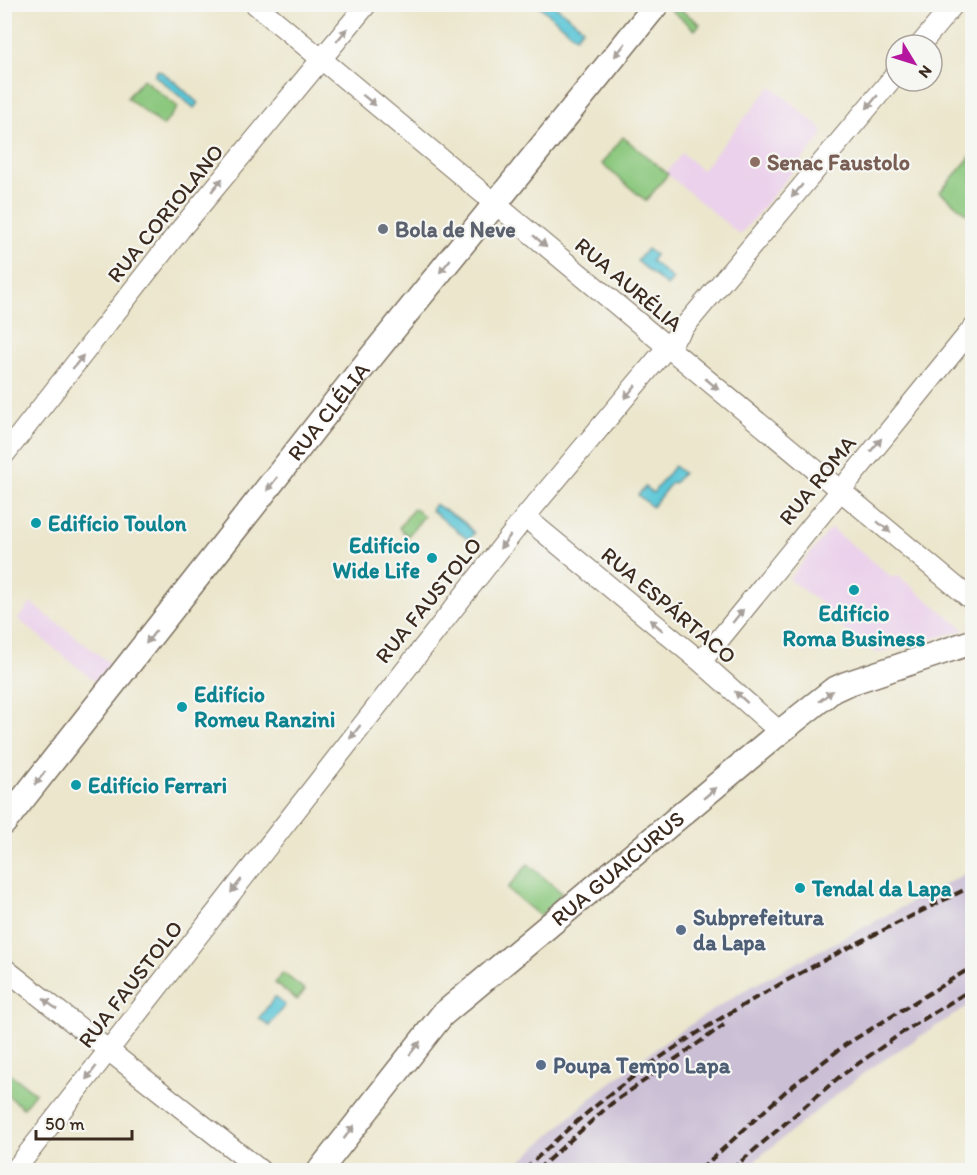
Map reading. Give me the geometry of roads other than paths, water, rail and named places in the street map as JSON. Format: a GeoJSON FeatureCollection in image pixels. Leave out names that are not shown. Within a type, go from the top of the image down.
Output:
{"type":"FeatureCollection","features":[{"type":"Feature","properties":{"kind":"main road","name":"RUA CLÉLIA"},"geometry":{"type":"LineString","coordinates":[[4,823],[355,377],[657,4]]}},
{"type":"Feature","properties":{"kind":"main road","name":"RUA GUAICURUS"},"geometry":{"type":"LineString","coordinates":[[320,1170],[442,1015],[780,732],[833,690],[972,642]]}},
{"type":"Feature","properties":{"kind":"street","name":"RUA AURÉLIA"},"geometry":{"type":"LineString","coordinates":[[255,4],[972,600]]}},
{"type":"Feature","properties":{"kind":"street","name":"RUA CORIOLANO"},"geometry":{"type":"LineString","coordinates":[[4,455],[180,230],[367,4]]}},
{"type":"Feature","properties":{"kind":"street"},"geometry":{"type":"LineString","coordinates":[[930,33],[954,4]]}},
{"type":"Feature","properties":{"kind":"street","name":"RUA FAUSTOLO"},"geometry":{"type":"LineString","coordinates":[[15,1170],[525,517],[884,88]]}},
{"type":"Feature","properties":{"kind":"street","name":"RUA ROMA"},"geometry":{"type":"LineString","coordinates":[[701,662],[972,329]]}},
{"type":"Feature","properties":{"kind":"street","name":"RUA ESPÁRTACO"},"geometry":{"type":"LineString","coordinates":[[525,517],[701,662],[780,732]]}},
{"type":"Feature","properties":{"kind":"street"},"geometry":{"type":"LineString","coordinates":[[4,968],[260,1170]]}},
{"type":"Feature","properties":{"kind":"water"},"geometry":{"type":"Polygon","coordinates":[[[540,5],[554,5],[583,28],[576,37],[540,5]]]}},
{"type":"Feature","properties":{"kind":"water"},"geometry":{"type":"Polygon","coordinates":[[[158,70],[198,103],[194,108],[154,75],[158,70]]]}},
{"type":"Feature","properties":{"kind":"water"},"geometry":{"type":"Polygon","coordinates":[[[647,249],[655,255],[651,261],[673,279],[667,286],[637,261],[647,249]]]}},
{"type":"Feature","properties":{"kind":"water"},"geometry":{"type":"Polygon","coordinates":[[[674,466],[683,473],[674,483],[672,482],[652,507],[638,495],[645,487],[653,493],[674,466]]]}},
{"type":"Feature","properties":{"kind":"water"},"geometry":{"type":"Polygon","coordinates":[[[435,504],[464,522],[474,533],[469,540],[431,510],[435,504]]]}},
{"type":"Feature","properties":{"kind":"water"},"geometry":{"type":"Polygon","coordinates":[[[275,997],[285,1005],[269,1026],[259,1018],[275,997]]]}},
{"type":"Feature","properties":{"kind":"railway"},"geometry":{"type":"LineString","coordinates":[[525,1170],[574,1124],[626,1082],[680,1044],[794,977],[972,886]]}},
{"type":"Feature","properties":{"kind":"railway"},"geometry":{"type":"LineString","coordinates":[[700,1170],[786,1091],[845,1045],[972,967]]}},
{"type":"Feature","properties":{"kind":"railway"},"geometry":{"type":"LineString","coordinates":[[731,1170],[838,1078],[903,1032],[972,989]]}},
{"type":"Feature","properties":{"kind":"railway"},"geometry":{"type":"LineString","coordinates":[[537,1170],[611,1104],[724,1025]]}},
{"type":"Feature","properties":{"kind":"place","name":"Senac Faustolo"},"geometry":{"type":"Point","coordinates":[755,162]}},
{"type":"Feature","properties":{"kind":"place","name":"Bola de Neve"},"geometry":{"type":"Point","coordinates":[383,229]}},
{"type":"Feature","properties":{"kind":"place","name":"Edifício Toulon"},"geometry":{"type":"Point","coordinates":[36,523]}},
{"type":"Feature","properties":{"kind":"place","name":"Edifício Wide Life"},"geometry":{"type":"Point","coordinates":[432,558]}},
{"type":"Feature","properties":{"kind":"place","name":"Edifício Roma Business"},"geometry":{"type":"Point","coordinates":[854,590]}},
{"type":"Feature","properties":{"kind":"place","name":"Edifício Romeu Ranzini"},"geometry":{"type":"Point","coordinates":[182,707]}},
{"type":"Feature","properties":{"kind":"place","name":"Edifício Ferrari"},"geometry":{"type":"Point","coordinates":[76,785]}},
{"type":"Feature","properties":{"kind":"place","name":"Tendal da Lapa"},"geometry":{"type":"Point","coordinates":[800,888]}},
{"type":"Feature","properties":{"kind":"place","name":"Subprefeitura da Lapa"},"geometry":{"type":"Point","coordinates":[681,930]}},
{"type":"Feature","properties":{"kind":"place","name":"Poupa Tempo Lapa"},"geometry":{"type":"Point","coordinates":[541,1065]}}]}
